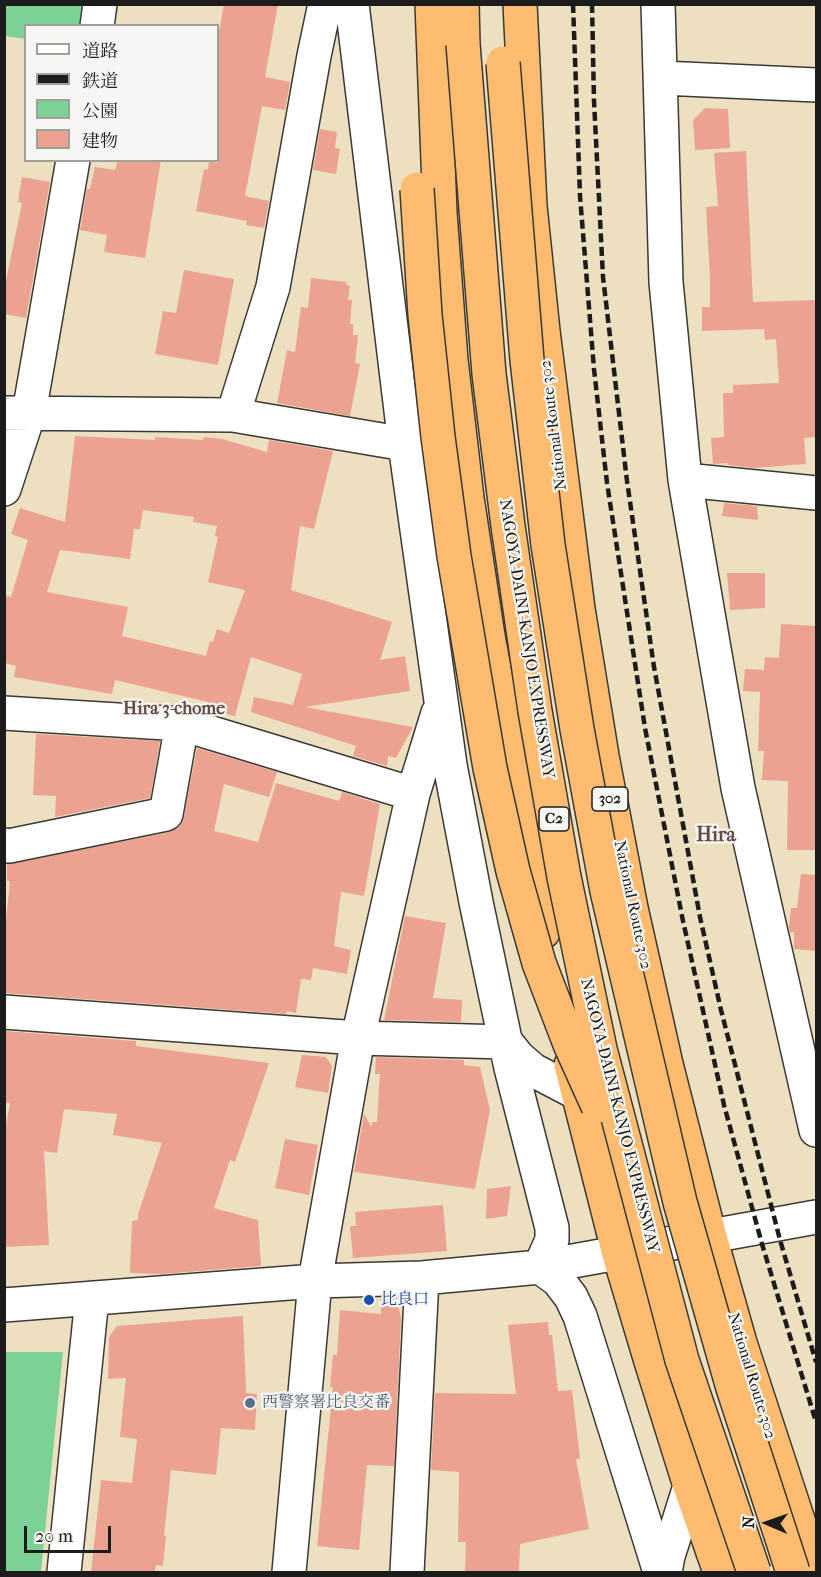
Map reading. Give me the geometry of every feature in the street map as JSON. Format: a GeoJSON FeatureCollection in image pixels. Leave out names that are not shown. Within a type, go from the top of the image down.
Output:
{"type":"FeatureCollection","features":[{"type":"Feature","properties":{"kind":"highway"},"geometry":{"type":"LineString","coordinates":[[410,4],[417,189],[425,315],[454,556],[490,768],[513,871],[539,963],[570,1044],[639,1199]]}},
{"type":"Feature","properties":{"kind":"highway"},"geometry":{"type":"LineString","coordinates":[[432,4],[441,224],[451,360],[467,498],[488,636],[543,933],[577,1094],[619,1254],[690,1486],[720,1572]]}},
{"type":"Feature","properties":{"kind":"highway","name":"NAGOYA-DAINI-KANJO EXPRESSWAY"},"geometry":{"type":"LineString","coordinates":[[462,4],[489,374],[533,699],[564,877],[600,1049],[682,1360],[754,1572]]}},
{"type":"Feature","properties":{"kind":"highway","name":"C2"},"geometry":{"type":"LineString","coordinates":[[501,4],[502,63],[527,360],[548,545],[577,729],[608,891],[680,1202],[733,1388],[793,1572]]}},
{"type":"Feature","properties":{"kind":"highway","name":"National Route 302"},"geometry":{"type":"LineString","coordinates":[[520,4],[530,206],[559,466],[578,609],[602,756],[631,908],[666,1064],[710,1237],[740,1343],[814,1572]]}},
{"type":"Feature","properties":{"kind":"street"},"geometry":{"type":"LineString","coordinates":[[97,24],[100,4]]}},
{"type":"Feature","properties":{"kind":"street"},"geometry":{"type":"LineString","coordinates":[[233,415],[273,287],[325,4]]}},
{"type":"Feature","properties":{"kind":"street"},"geometry":{"type":"LineString","coordinates":[[352,4],[405,444],[440,704],[476,902],[506,1042],[552,1228],[552,1240],[540,1267]]}},
{"type":"Feature","properties":{"kind":"street"},"geometry":{"type":"LineString","coordinates":[[658,4],[662,78],[666,282],[685,480],[738,788],[806,1036],[816,1130]]}},
{"type":"Feature","properties":{"kind":"street"},"geometry":{"type":"LineString","coordinates":[[662,78],[816,85]]}},
{"type":"Feature","properties":{"kind":"street"},"geometry":{"type":"LineString","coordinates":[[4,489],[17,413],[73,162]]}},
{"type":"Feature","properties":{"kind":"street"},"geometry":{"type":"LineString","coordinates":[[17,413],[233,415],[405,444]]}},
{"type":"Feature","properties":{"kind":"street"},"geometry":{"type":"LineString","coordinates":[[685,480],[816,494]]}},
{"type":"Feature","properties":{"kind":"street"},"geometry":{"type":"LineString","coordinates":[[289,1572],[315,1281],[358,1038],[413,794],[440,704]]}},
{"type":"Feature","properties":{"kind":"street"},"geometry":{"type":"LineString","coordinates":[[4,713],[182,724],[413,794]]}},
{"type":"Feature","properties":{"kind":"street"},"geometry":{"type":"LineString","coordinates":[[4,844],[9,846],[166,814],[182,724]]}},
{"type":"Feature","properties":{"kind":"street"},"geometry":{"type":"LineString","coordinates":[[4,1012],[358,1038],[506,1042],[533,1070],[577,1094]]}},
{"type":"Feature","properties":{"kind":"street"},"geometry":{"type":"LineString","coordinates":[[4,1305],[315,1281],[422,1278],[540,1267],[816,1217]]}},
{"type":"Feature","properties":{"kind":"street"},"geometry":{"type":"LineString","coordinates":[[540,1267],[558,1280],[571,1297],[580,1316],[660,1572]]}},
{"type":"Feature","properties":{"kind":"street"},"geometry":{"type":"LineString","coordinates":[[407,1572],[422,1278]]}},
{"type":"Feature","properties":{"kind":"street"},"geometry":{"type":"LineString","coordinates":[[64,1572],[92,1298]]}},
{"type":"Feature","properties":{"kind":"street"},"geometry":{"type":"LineString","coordinates":[[665,1572],[690,1486]]}},
{"type":"Feature","properties":{"kind":"green space"},"geometry":{"type":"Polygon","coordinates":[[[5,4],[83,5],[79,24],[24,24],[24,39],[5,36],[5,4]]]}},
{"type":"Feature","properties":{"kind":"green space"},"geometry":{"type":"Polygon","coordinates":[[[5,1352],[63,1352],[41,1572],[5,1572],[5,1352]]]}},
{"type":"Feature","properties":{"kind":"building"},"geometry":{"type":"Polygon","coordinates":[[[224,4],[278,4],[265,77],[290,82],[285,110],[262,106],[245,196],[269,201],[264,228],[246,225],[247,221],[196,211],[204,169],[208,170],[209,162],[219,162],[219,32],[224,4]]]}},
{"type":"Feature","properties":{"kind":"building"},"geometry":{"type":"Polygon","coordinates":[[[705,108],[728,109],[730,148],[695,150],[693,120],[705,108]]]}},
{"type":"Feature","properties":{"kind":"building"},"geometry":{"type":"Polygon","coordinates":[[[320,129],[337,132],[335,148],[340,149],[336,174],[313,170],[320,129]]]}},
{"type":"Feature","properties":{"kind":"building"},"geometry":{"type":"Polygon","coordinates":[[[746,151],[753,302],[816,300],[816,437],[804,438],[806,464],[753,468],[728,465],[728,463],[713,464],[711,438],[724,437],[723,393],[733,393],[733,385],[779,383],[776,339],[765,340],[764,329],[702,331],[702,307],[710,307],[706,207],[718,206],[714,153],[746,151]]]}},
{"type":"Feature","properties":{"kind":"building"},"geometry":{"type":"Polygon","coordinates":[[[117,162],[161,162],[145,258],[104,252],[107,235],[80,230],[87,189],[90,189],[95,167],[115,170],[117,162]]]}},
{"type":"Feature","properties":{"kind":"building"},"geometry":{"type":"Polygon","coordinates":[[[22,177],[50,182],[26,318],[4,314],[4,290],[22,203],[18,202],[22,177]]]}},
{"type":"Feature","properties":{"kind":"building"},"geometry":{"type":"Polygon","coordinates":[[[184,270],[234,279],[218,365],[155,354],[163,311],[176,313],[184,270]]]}},
{"type":"Feature","properties":{"kind":"building"},"geometry":{"type":"Polygon","coordinates":[[[311,278],[347,282],[346,285],[350,286],[348,300],[352,300],[350,324],[353,324],[353,335],[358,335],[355,363],[360,364],[350,416],[277,403],[287,350],[295,352],[301,307],[308,308],[311,278]]]}},
{"type":"Feature","properties":{"kind":"building"},"geometry":{"type":"Polygon","coordinates":[[[75,436],[155,440],[155,437],[203,440],[204,437],[222,439],[267,452],[269,440],[333,451],[314,529],[300,526],[291,590],[392,622],[380,660],[405,656],[410,691],[305,707],[413,727],[396,758],[388,756],[387,766],[353,756],[356,746],[251,712],[254,697],[293,705],[302,674],[251,657],[235,716],[206,710],[208,702],[115,680],[112,694],[14,677],[16,666],[4,663],[4,595],[11,597],[28,540],[11,534],[20,508],[65,522],[75,436]],[[143,510],[140,529],[134,529],[130,559],[60,550],[47,592],[128,607],[122,636],[206,656],[210,641],[213,642],[217,629],[229,633],[245,590],[208,582],[218,537],[215,536],[217,526],[193,522],[194,517],[143,510]]]}},
{"type":"Feature","properties":{"kind":"building"},"geometry":{"type":"Polygon","coordinates":[[[724,503],[757,506],[758,520],[722,516],[724,503]]]}},
{"type":"Feature","properties":{"kind":"building"},"geometry":{"type":"Polygon","coordinates":[[[727,573],[765,573],[765,608],[730,610],[727,573]]]}},
{"type":"Feature","properties":{"kind":"building"},"geometry":{"type":"Polygon","coordinates":[[[781,624],[816,626],[816,850],[787,850],[788,781],[762,780],[764,751],[758,751],[760,692],[743,691],[745,669],[764,670],[765,657],[779,658],[781,624]]]}},
{"type":"Feature","properties":{"kind":"building"},"geometry":{"type":"Polygon","coordinates":[[[36,734],[160,741],[150,798],[55,817],[56,796],[33,795],[36,734]]]}},
{"type":"Feature","properties":{"kind":"building"},"geometry":{"type":"Polygon","coordinates":[[[197,748],[277,772],[269,797],[224,784],[214,831],[258,842],[276,783],[339,801],[342,792],[380,804],[364,896],[341,892],[334,946],[351,950],[347,974],[313,968],[311,980],[301,979],[296,1013],[287,1011],[286,1014],[4,993],[4,940],[10,881],[7,881],[7,864],[170,832],[179,827],[184,817],[197,748]]]}},
{"type":"Feature","properties":{"kind":"building"},"geometry":{"type":"Polygon","coordinates":[[[801,874],[816,875],[816,951],[794,949],[794,932],[790,932],[789,927],[791,908],[797,908],[801,874]]]}},
{"type":"Feature","properties":{"kind":"building"},"geometry":{"type":"Polygon","coordinates":[[[405,916],[446,923],[433,998],[462,1000],[461,1022],[384,1020],[405,916]]]}},
{"type":"Feature","properties":{"kind":"building"},"geometry":{"type":"Polygon","coordinates":[[[4,1031],[136,1041],[136,1046],[269,1063],[235,1162],[230,1160],[214,1208],[258,1220],[261,1266],[161,1274],[130,1273],[132,1221],[138,1220],[162,1143],[113,1135],[117,1114],[64,1109],[57,1153],[44,1151],[49,1245],[4,1247],[4,1136],[10,1103],[4,1103],[4,1031]]]}},
{"type":"Feature","properties":{"kind":"building"},"geometry":{"type":"Polygon","coordinates":[[[302,1055],[326,1057],[332,1066],[328,1093],[295,1087],[302,1055]]]}},
{"type":"Feature","properties":{"kind":"building"},"geometry":{"type":"Polygon","coordinates":[[[376,1057],[464,1060],[464,1065],[480,1067],[490,1110],[475,1189],[354,1172],[364,1114],[372,1127],[372,1122],[377,1122],[380,1074],[375,1074],[376,1057]]]}},
{"type":"Feature","properties":{"kind":"building"},"geometry":{"type":"Polygon","coordinates":[[[285,1139],[318,1145],[309,1195],[275,1188],[285,1139]]]}},
{"type":"Feature","properties":{"kind":"building"},"geometry":{"type":"Polygon","coordinates":[[[511,1186],[507,1216],[486,1219],[487,1189],[511,1186]]]}},
{"type":"Feature","properties":{"kind":"building"},"geometry":{"type":"Polygon","coordinates":[[[443,1205],[447,1251],[353,1258],[350,1226],[356,1226],[355,1212],[443,1205]]]}},
{"type":"Feature","properties":{"kind":"building"},"geometry":{"type":"Polygon","coordinates":[[[397,1297],[401,1319],[394,1466],[367,1465],[359,1550],[317,1546],[333,1387],[330,1387],[333,1355],[337,1355],[340,1310],[381,1314],[381,1298],[397,1297]]]}},
{"type":"Feature","properties":{"kind":"building"},"geometry":{"type":"Polygon","coordinates":[[[243,1316],[246,1393],[257,1394],[255,1430],[221,1428],[216,1475],[171,1470],[163,1566],[156,1565],[155,1572],[91,1572],[101,1480],[132,1483],[137,1439],[120,1437],[126,1378],[108,1379],[109,1337],[117,1326],[243,1316]]]}},
{"type":"Feature","properties":{"kind":"building"},"geometry":{"type":"Polygon","coordinates":[[[548,1322],[549,1335],[552,1335],[558,1391],[572,1390],[580,1459],[576,1459],[589,1529],[520,1544],[519,1572],[465,1572],[466,1542],[458,1542],[459,1472],[431,1470],[435,1393],[516,1394],[508,1325],[548,1322]]]}},
{"type":"Feature","properties":{"kind":"railway"},"geometry":{"type":"LineString","coordinates":[[573,4],[580,196],[594,369],[607,483],[645,728],[683,921],[724,1105],[762,1244],[816,1422]]}},
{"type":"Feature","properties":{"kind":"railway"},"geometry":{"type":"LineString","coordinates":[[592,4],[594,101],[603,277],[627,481],[654,667],[700,917],[721,1010],[780,1240],[816,1362]]}},
{"type":"Feature","properties":{"kind":"place","name":"比良口"},"geometry":{"type":"Point","coordinates":[369,1300]}},
{"type":"Feature","properties":{"kind":"place","name":"西警察署比良交番"},"geometry":{"type":"Point","coordinates":[250,1403]}},
{"type":"Feature","properties":{"kind":"district","name":"Hira 3-chome"},"geometry":{"type":"Point","coordinates":[174,710]}},
{"type":"Feature","properties":{"kind":"district","name":"Hira"},"geometry":{"type":"Point","coordinates":[716,836]}}]}
